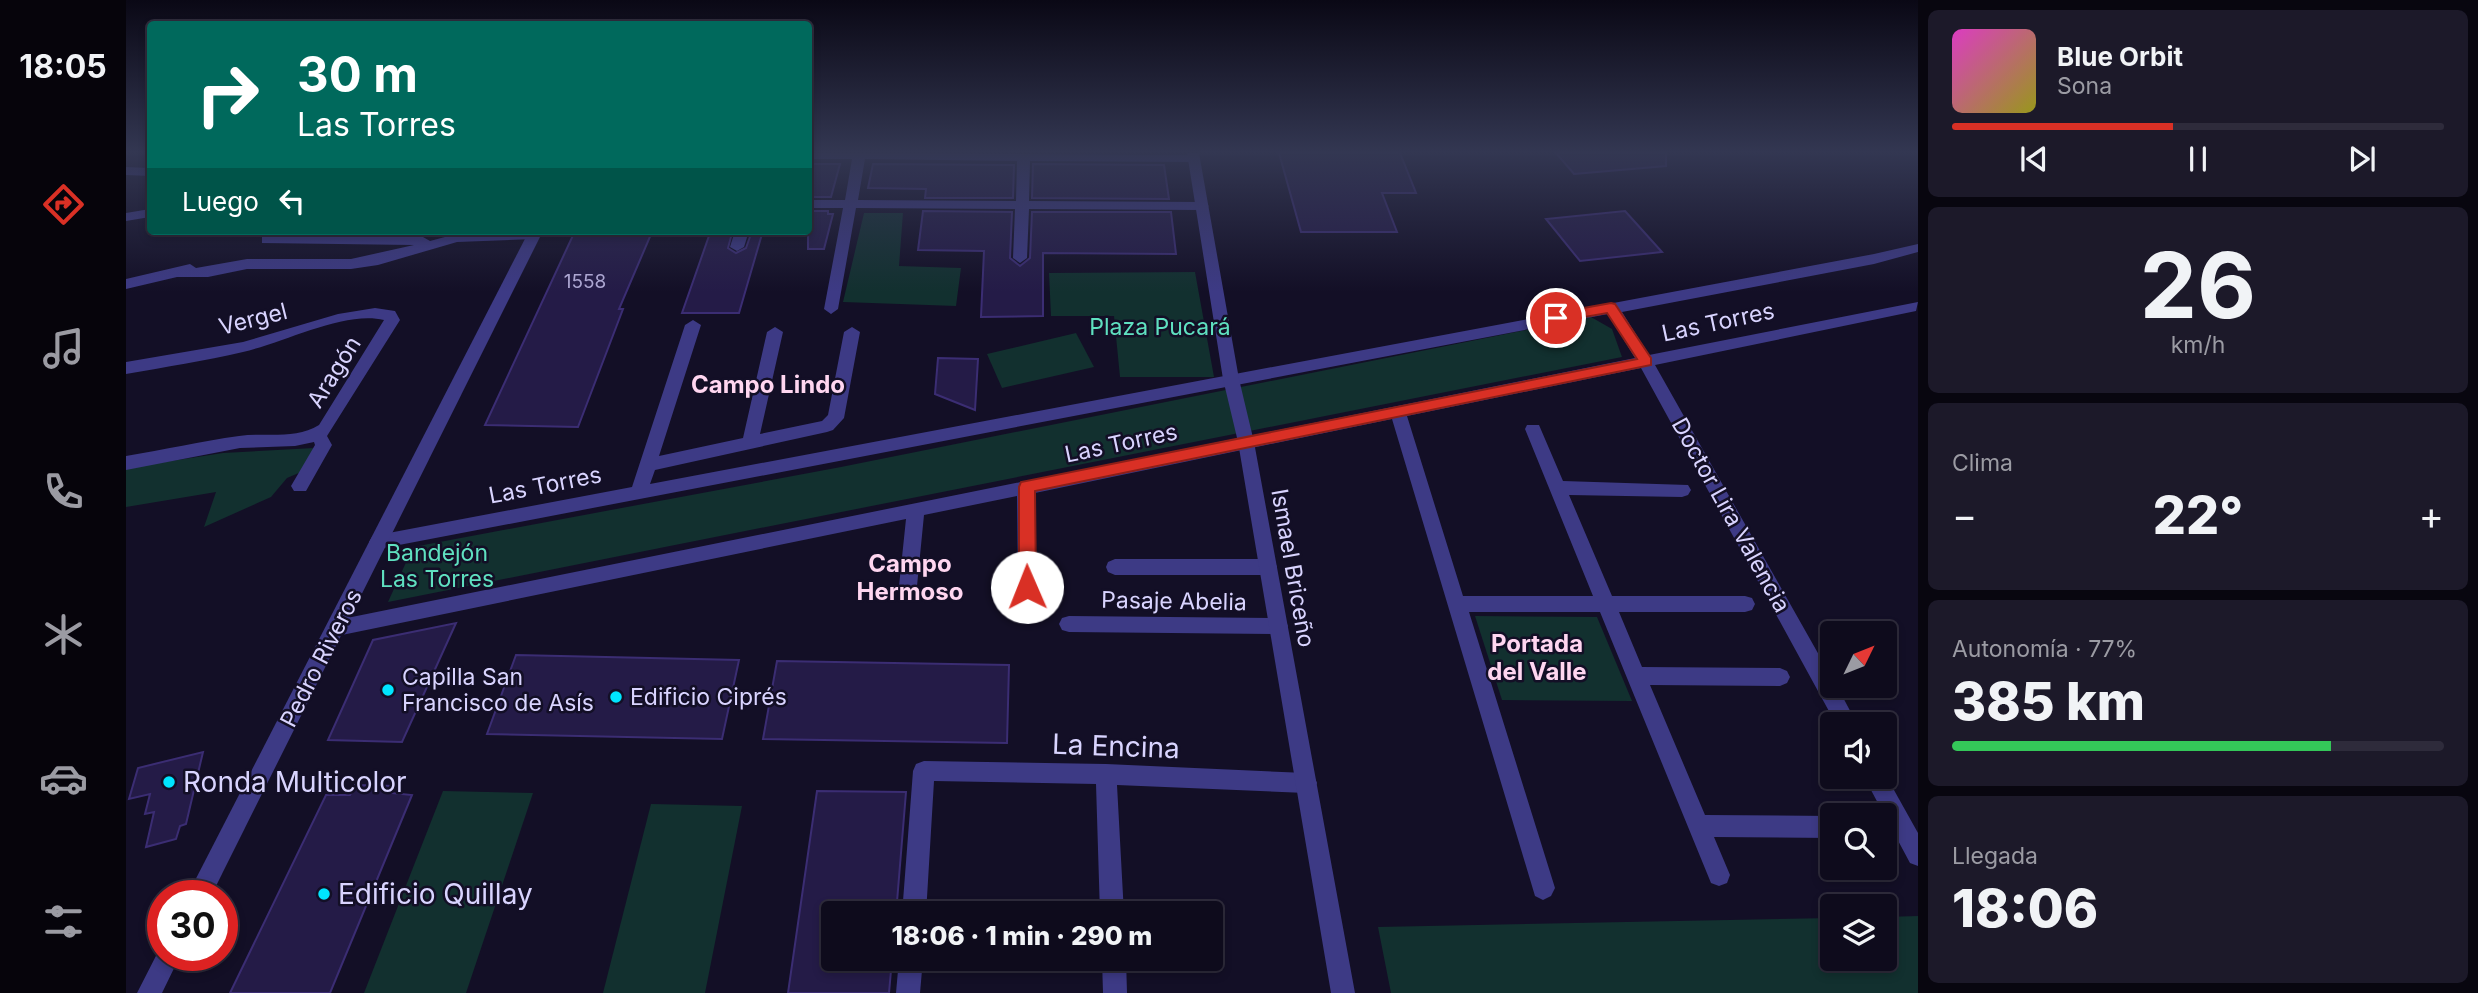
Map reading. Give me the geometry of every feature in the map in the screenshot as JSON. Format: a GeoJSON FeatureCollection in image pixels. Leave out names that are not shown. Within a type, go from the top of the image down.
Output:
{"type":"FeatureCollection","features":[{"type":"Feature","properties":{"kind":"street"},"geometry":{"type":"LineString","coordinates":[[831,309],[851,199]]}},
{"type":"Feature","properties":{"kind":"street"},"geometry":{"type":"LineString","coordinates":[[1020,258],[1023,199]]}},
{"type":"Feature","properties":{"kind":"street","name":"Ismael Briceño"},"geometry":{"type":"LineString","coordinates":[[1201,199],[1343,993]]}},
{"type":"Feature","properties":{"kind":"street"},"geometry":{"type":"LineString","coordinates":[[812,204],[1202,206]]}},
{"type":"Feature","properties":{"kind":"street"},"geometry":{"type":"LineString","coordinates":[[126,217],[147,213]]}},
{"type":"Feature","properties":{"kind":"street"},"geometry":{"type":"LineString","coordinates":[[181,273],[208,272],[247,264],[364,262],[437,241],[475,235]]}},
{"type":"Feature","properties":{"kind":"street","name":"Pedro Riveros"},"geometry":{"type":"LineString","coordinates":[[207,880],[534,235]]}},
{"type":"Feature","properties":{"kind":"street"},"geometry":{"type":"LineString","coordinates":[[737,247],[741,235]]}},
{"type":"Feature","properties":{"kind":"street"},"geometry":{"type":"LineString","coordinates":[[290,265],[307,251],[311,240]]}},
{"type":"Feature","properties":{"kind":"street"},"geometry":{"type":"LineString","coordinates":[[126,284],[181,273],[266,241],[437,241]]}},
{"type":"Feature","properties":{"kind":"street"},"geometry":{"type":"LineString","coordinates":[[247,264],[266,241]]}},
{"type":"Feature","properties":{"kind":"street","name":"Las Torres"},"geometry":{"type":"LineString","coordinates":[[378,541],[1874,259],[1918,248]]}},
{"type":"Feature","properties":{"kind":"street","name":"Las Torres"},"geometry":{"type":"LineString","coordinates":[[337,628],[1916,306]]}},
{"type":"Feature","properties":{"kind":"street","name":"Doctor Lira Valencia"},"geometry":{"type":"LineString","coordinates":[[1611,307],[1646,362],[1840,712]]}},
{"type":"Feature","properties":{"kind":"street","name":"Vergel"},"geometry":{"type":"LineString","coordinates":[[126,368],[246,346],[357,315],[390,315]]}},
{"type":"Feature","properties":{"kind":"street","name":"Aragón"},"geometry":{"type":"LineString","coordinates":[[300,486],[324,445],[318,435],[325,429],[392,320],[390,315]]}},
{"type":"Feature","properties":{"kind":"street"},"geometry":{"type":"LineString","coordinates":[[639,492],[693,326]]}},
{"type":"Feature","properties":{"kind":"street"},"geometry":{"type":"LineString","coordinates":[[750,442],[775,332]]}},
{"type":"Feature","properties":{"kind":"street"},"geometry":{"type":"LineString","coordinates":[[646,465],[827,426],[836,418],[852,332]]}},
{"type":"Feature","properties":{"kind":"street"},"geometry":{"type":"LineString","coordinates":[[1398,412],[1543,888]]}},
{"type":"Feature","properties":{"kind":"street"},"geometry":{"type":"LineString","coordinates":[[1532,429],[1719,875]]}},
{"type":"Feature","properties":{"kind":"street"},"geometry":{"type":"LineString","coordinates":[[126,463],[243,441],[305,439],[318,435]]}},
{"type":"Feature","properties":{"kind":"street"},"geometry":{"type":"LineString","coordinates":[[1027,487],[1027,587]]}},
{"type":"Feature","properties":{"kind":"street"},"geometry":{"type":"LineString","coordinates":[[1557,488],[1682,490]]}},
{"type":"Feature","properties":{"kind":"street"},"geometry":{"type":"LineString","coordinates":[[908,586],[916,510]]}},
{"type":"Feature","properties":{"kind":"street"},"geometry":{"type":"LineString","coordinates":[[1115,567],[1268,567]]}},
{"type":"Feature","properties":{"kind":"street"},"geometry":{"type":"LineString","coordinates":[[1457,604],[1745,604]]}},
{"type":"Feature","properties":{"kind":"street","name":"Pasaje Abelia"},"geometry":{"type":"LineString","coordinates":[[1069,624],[1278,626]]}},
{"type":"Feature","properties":{"kind":"street"},"geometry":{"type":"LineString","coordinates":[[1636,676],[1780,677]]}},
{"type":"Feature","properties":{"kind":"street","name":"La Encina"},"geometry":{"type":"LineString","coordinates":[[915,901],[924,771],[1106,774],[1306,783]]}},
{"type":"Feature","properties":{"kind":"street"},"geometry":{"type":"LineString","coordinates":[[1106,774],[1111,901]]}},
{"type":"Feature","properties":{"kind":"street"},"geometry":{"type":"LineString","coordinates":[[1882,789],[1918,855]]}},
{"type":"Feature","properties":{"kind":"street"},"geometry":{"type":"LineString","coordinates":[[1699,827],[1820,827]]}},
{"type":"Feature","properties":{"kind":"street"},"geometry":{"type":"LineString","coordinates":[[149,993],[160,971]]}},
{"type":"Feature","properties":{"kind":"street"},"geometry":{"type":"LineString","coordinates":[[908,993],[910,971]]}},
{"type":"Feature","properties":{"kind":"street"},"geometry":{"type":"LineString","coordinates":[[1114,971],[1115,993]]}},
{"type":"Feature","properties":{"kind":"green space"},"geometry":{"type":"Polygon","coordinates":[[[864,213],[903,213],[899,266],[961,268],[956,306],[843,302],[864,213]]]}},
{"type":"Feature","properties":{"kind":"green space","name":"Plaza Pucará"},"geometry":{"type":"Polygon","coordinates":[[[1195,272],[1214,377],[1120,377],[1114,316],[1051,316],[1049,273],[1195,272]]]}},
{"type":"Feature","properties":{"kind":"green space","name":"Bandejón Las Torres"},"geometry":{"type":"Polygon","coordinates":[[[1591,317],[1612,329],[1622,357],[388,602],[413,547],[841,467],[1591,317]]]}},
{"type":"Feature","properties":{"kind":"green space"},"geometry":{"type":"Polygon","coordinates":[[[1076,333],[1094,367],[1002,388],[987,354],[1076,333]]]}},
{"type":"Feature","properties":{"kind":"green space"},"geometry":{"type":"Polygon","coordinates":[[[314,448],[301,472],[287,478],[271,497],[204,527],[216,492],[126,507],[126,468],[223,453],[314,448]]]}},
{"type":"Feature","properties":{"kind":"green space"},"geometry":{"type":"Polygon","coordinates":[[[1475,616],[1597,617],[1632,701],[1502,700],[1475,616]]]}},
{"type":"Feature","properties":{"kind":"green space"},"geometry":{"type":"Polygon","coordinates":[[[443,791],[533,793],[466,993],[364,993],[443,791]]]}},
{"type":"Feature","properties":{"kind":"green space"},"geometry":{"type":"Polygon","coordinates":[[[651,804],[742,806],[705,993],[603,993],[651,804]]]}},
{"type":"Feature","properties":{"kind":"green space"},"geometry":{"type":"Polygon","coordinates":[[[1918,916],[1918,993],[1391,993],[1378,927],[1820,918],[1820,971],[1897,971],[1897,917],[1918,916]]]}},
{"type":"Feature","properties":{"kind":"building"},"geometry":{"type":"Polygon","coordinates":[[[1292,199],[1384,199],[1397,232],[1301,232],[1292,199]]]}},
{"type":"Feature","properties":{"kind":"building"},"geometry":{"type":"Polygon","coordinates":[[[812,211],[828,211],[828,214],[833,214],[824,249],[808,249],[808,235],[812,235],[812,211]]]}},
{"type":"Feature","properties":{"kind":"building"},"geometry":{"type":"Polygon","coordinates":[[[923,211],[1012,212],[1010,258],[1020,266],[1030,258],[1032,212],[1171,212],[1176,254],[1043,253],[1043,316],[981,317],[984,251],[918,250],[923,211]]]}},
{"type":"Feature","properties":{"kind":"building"},"geometry":{"type":"Polygon","coordinates":[[[1625,211],[1662,252],[1580,261],[1546,219],[1625,211]]]}},
{"type":"Feature","properties":{"kind":"building"},"geometry":{"type":"Polygon","coordinates":[[[573,235],[651,235],[619,309],[623,309],[578,427],[485,425],[573,235]]]}},
{"type":"Feature","properties":{"kind":"building"},"geometry":{"type":"Polygon","coordinates":[[[709,235],[731,235],[728,248],[736,253],[746,248],[751,235],[762,235],[739,313],[682,313],[709,235]]]}},
{"type":"Feature","properties":{"kind":"building"},"geometry":{"type":"Polygon","coordinates":[[[938,358],[978,359],[975,410],[935,394],[938,358]]]}},
{"type":"Feature","properties":{"kind":"building","name":"Capilla San Francisco de Asís"},"geometry":{"type":"Polygon","coordinates":[[[456,623],[402,742],[328,740],[373,640],[456,623]]]}},
{"type":"Feature","properties":{"kind":"building","name":"Edificio Ciprés"},"geometry":{"type":"Polygon","coordinates":[[[516,655],[739,660],[722,739],[487,734],[516,655]]]}},
{"type":"Feature","properties":{"kind":"building"},"geometry":{"type":"Polygon","coordinates":[[[777,661],[1009,665],[1007,743],[763,739],[777,661]]]}},
{"type":"Feature","properties":{"kind":"building"},"geometry":{"type":"Polygon","coordinates":[[[203,752],[186,824],[180,826],[176,839],[146,847],[154,812],[145,814],[150,794],[129,799],[138,768],[203,752]]]}},
{"type":"Feature","properties":{"kind":"building","name":"Edificio Quillay"},"geometry":{"type":"Polygon","coordinates":[[[355,785],[394,786],[391,793],[412,795],[330,993],[230,993],[326,795],[350,795],[355,785]]]}},
{"type":"Feature","properties":{"kind":"building"},"geometry":{"type":"Polygon","coordinates":[[[817,791],[906,792],[897,901],[821,901],[821,971],[891,971],[889,993],[788,993],[817,791]]]}},
{"type":"Feature","properties":{"kind":"place","name":"Capilla San Francisco de Asís"},"geometry":{"type":"Point","coordinates":[388,690]}},
{"type":"Feature","properties":{"kind":"place","name":"Edificio Ciprés"},"geometry":{"type":"Point","coordinates":[616,697]}},
{"type":"Feature","properties":{"kind":"place","name":"Ronda Multicolor"},"geometry":{"type":"Point","coordinates":[169,782]}},
{"type":"Feature","properties":{"kind":"place","name":"Edificio Quillay"},"geometry":{"type":"Point","coordinates":[324,894]}},
{"type":"Feature","properties":{"kind":"district","name":"Campo Lindo"},"geometry":{"type":"Point","coordinates":[768,385]}},
{"type":"Feature","properties":{"kind":"district","name":"Campo Hermoso"},"geometry":{"type":"Point","coordinates":[910,578]}},
{"type":"Feature","properties":{"kind":"district","name":"Portada del Valle"},"geometry":{"type":"Point","coordinates":[1537,658]}},
{"type":"Feature","properties":{"kind":"route"},"geometry":{"type":"LineString","coordinates":[[1027,587],[1027,487],[1646,362],[1611,307],[1556,318]]}}]}
